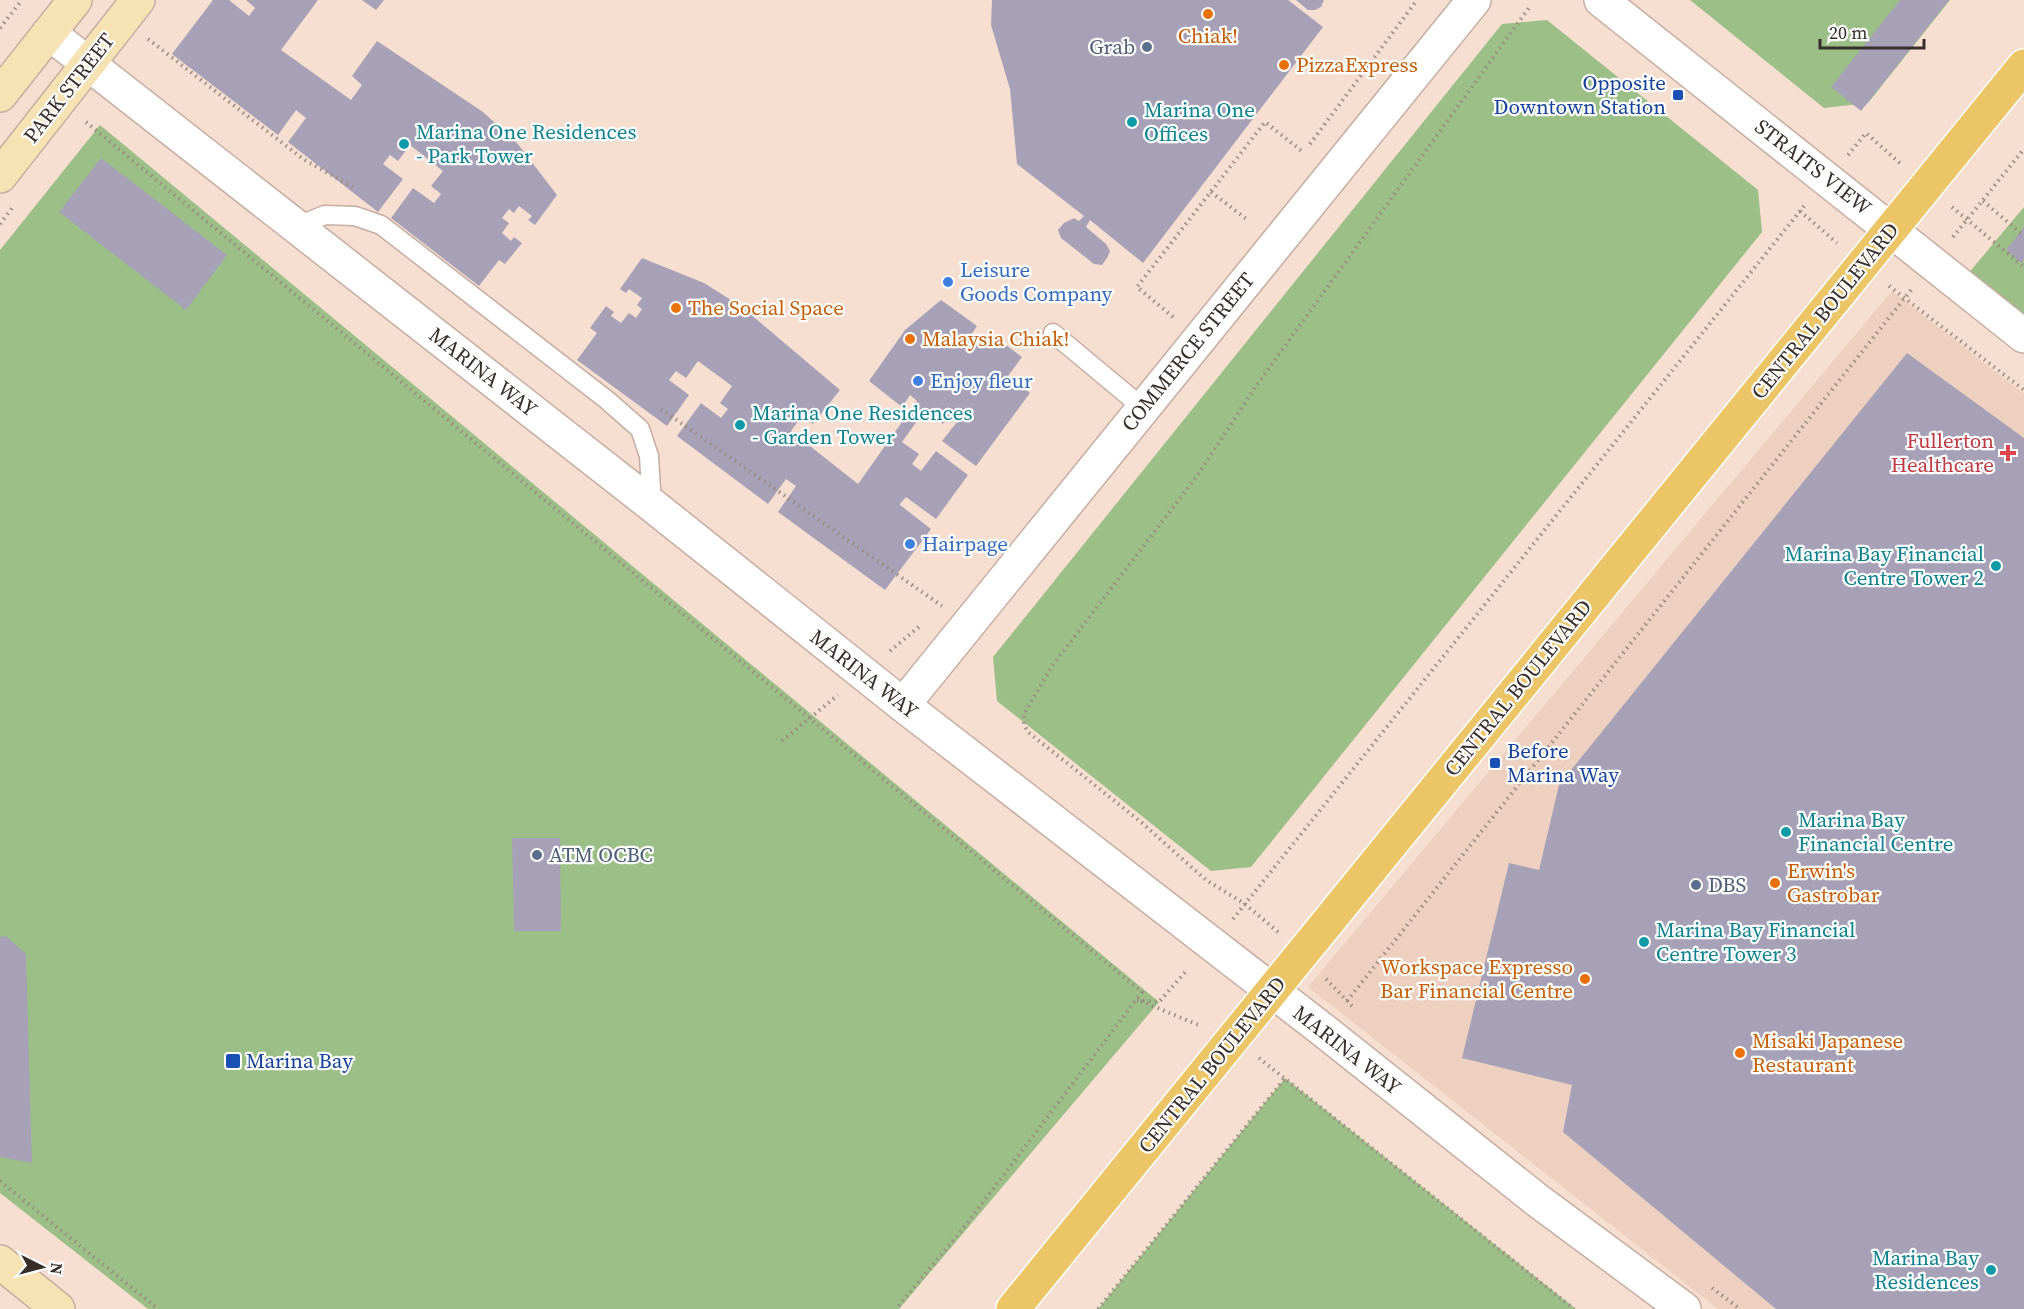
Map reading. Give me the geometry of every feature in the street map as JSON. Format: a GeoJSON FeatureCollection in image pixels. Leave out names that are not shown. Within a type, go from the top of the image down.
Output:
{"type":"FeatureCollection","features":[{"type":"Feature","properties":{"kind":"main road"},"geometry":{"type":"LineString","coordinates":[[0,95],[75,0]]}},
{"type":"Feature","properties":{"kind":"main road","name":"PARK STREET"},"geometry":{"type":"LineString","coordinates":[[0,176],[138,0]]}},
{"type":"Feature","properties":{"kind":"main road","name":"CENTRAL BOULEVARD"},"geometry":{"type":"LineString","coordinates":[[1013,1309],[2024,66]]}},
{"type":"Feature","properties":{"kind":"main road"},"geometry":{"type":"LineString","coordinates":[[0,1262],[58,1309]]}},
{"type":"Feature","properties":{"kind":"street","name":"COMMERCE STREET"},"geometry":{"type":"LineString","coordinates":[[903,705],[1474,0]]}},
{"type":"Feature","properties":{"kind":"street","name":"STRAITS VIEW"},"geometry":{"type":"LineString","coordinates":[[1601,0],[2024,336]]}},
{"type":"Feature","properties":{"kind":"street","name":"MARINA WAY"},"geometry":{"type":"LineString","coordinates":[[49,33],[1537,1200],[1684,1309]]}},
{"type":"Feature","properties":{"kind":"lane"},"geometry":{"type":"LineString","coordinates":[[297,226],[325,215],[355,216],[381,225],[607,400],[640,429],[649,456],[652,505]]}},
{"type":"Feature","properties":{"kind":"lane"},"geometry":{"type":"LineString","coordinates":[[1053,333],[1143,408]]}},
{"type":"Feature","properties":{"kind":"path"},"geometry":{"type":"LineString","coordinates":[[0,28],[22,0]]}},
{"type":"Feature","properties":{"kind":"path"},"geometry":{"type":"LineString","coordinates":[[1245,904],[1206,880],[1141,822],[1028,732],[1024,724],[1024,714],[1052,666],[1197,476],[1254,389],[1531,5]]}},
{"type":"Feature","properties":{"kind":"path"},"geometry":{"type":"LineString","coordinates":[[146,38],[303,159],[362,192]]}},
{"type":"Feature","properties":{"kind":"path"},"geometry":{"type":"LineString","coordinates":[[82,119],[1142,992],[962,1230],[896,1309]]}},
{"type":"Feature","properties":{"kind":"path"},"geometry":{"type":"LineString","coordinates":[[1173,317],[1137,287],[1265,122],[1303,152]]}},
{"type":"Feature","properties":{"kind":"path"},"geometry":{"type":"LineString","coordinates":[[1137,1000],[1159,1002],[1245,904],[1800,211],[1866,133],[2024,267]]}},
{"type":"Feature","properties":{"kind":"path"},"geometry":{"type":"LineString","coordinates":[[1347,1001],[2024,149]]}},
{"type":"Feature","properties":{"kind":"path"},"geometry":{"type":"LineString","coordinates":[[1211,192],[1249,221]]}},
{"type":"Feature","properties":{"kind":"path"},"geometry":{"type":"LineString","coordinates":[[1983,201],[2024,236]]}},
{"type":"Feature","properties":{"kind":"path"},"geometry":{"type":"LineString","coordinates":[[1800,211],[1863,264]]}},
{"type":"Feature","properties":{"kind":"path"},"geometry":{"type":"LineString","coordinates":[[1905,298],[2024,390]]}},
{"type":"Feature","properties":{"kind":"path"},"geometry":{"type":"LineString","coordinates":[[653,404],[942,607]]}},
{"type":"Feature","properties":{"kind":"path"},"geometry":{"type":"LineString","coordinates":[[1098,1309],[1285,1078],[1574,1309]]}},
{"type":"Feature","properties":{"kind":"path"},"geometry":{"type":"LineString","coordinates":[[0,1181],[158,1309]]}},
{"type":"Feature","properties":{"kind":"shaded area","name":"Marina Bay Financial Centre"},"geometry":{"type":"Polygon","coordinates":[[[1892,291],[2024,394],[2024,1309],[1718,1309],[1308,987],[1892,291]]]}},
{"type":"Feature","properties":{"kind":"green space"},"geometry":{"type":"Polygon","coordinates":[[[1690,0],[1950,0],[1868,103],[1824,108],[1690,0]]]}},
{"type":"Feature","properties":{"kind":"green space"},"geometry":{"type":"Polygon","coordinates":[[[1547,20],[1758,190],[1762,232],[1251,867],[1211,871],[997,701],[993,657],[1502,24],[1547,20]]]}},
{"type":"Feature","properties":{"kind":"green space"},"geometry":{"type":"Polygon","coordinates":[[[100,125],[1159,1002],[899,1309],[148,1309],[0,1193],[0,250],[100,125]]]}},
{"type":"Feature","properties":{"kind":"green space"},"geometry":{"type":"Polygon","coordinates":[[[2024,207],[2024,319],[1967,275],[2024,207]]]}},
{"type":"Feature","properties":{"kind":"green space"},"geometry":{"type":"Polygon","coordinates":[[[1285,1078],[1576,1309],[1098,1309],[1285,1078]]]}},
{"type":"Feature","properties":{"kind":"building","name":"Marina One Residences - Park Tower"},"geometry":{"type":"Polygon","coordinates":[[[213,0],[229,0],[249,16],[255,8],[246,0],[318,0],[281,50],[351,100],[362,85],[352,76],[377,41],[483,112],[517,143],[557,195],[535,225],[528,220],[532,216],[519,206],[514,213],[509,209],[502,218],[509,223],[502,233],[511,241],[514,237],[522,243],[505,264],[499,260],[479,286],[391,218],[413,188],[434,203],[441,194],[431,186],[443,171],[410,145],[398,161],[390,155],[383,164],[403,179],[378,212],[288,142],[306,118],[296,110],[278,135],[172,54],[213,0]]]}},
{"type":"Feature","properties":{"kind":"building"},"geometry":{"type":"Polygon","coordinates":[[[362,0],[384,0],[376,10],[362,0]]]}},
{"type":"Feature","properties":{"kind":"building","name":"Marina One Offices"},"geometry":{"type":"Polygon","coordinates":[[[992,0],[1288,0],[1323,27],[1143,263],[1090,220],[1086,227],[1106,244],[1110,251],[1102,265],[1094,264],[1061,238],[1058,230],[1064,223],[1074,218],[1079,221],[1084,216],[1017,164],[1010,89],[991,25],[992,0]]]}},
{"type":"Feature","properties":{"kind":"building"},"geometry":{"type":"Polygon","coordinates":[[[1296,0],[1324,0],[1321,7],[1308,10],[1296,0]]]}},
{"type":"Feature","properties":{"kind":"building"},"geometry":{"type":"Polygon","coordinates":[[[1900,0],[1949,0],[1861,111],[1831,87],[1900,0]]]}},
{"type":"Feature","properties":{"kind":"building"},"geometry":{"type":"Polygon","coordinates":[[[101,158],[227,255],[186,310],[59,212],[101,158]]]}},
{"type":"Feature","properties":{"kind":"building"},"geometry":{"type":"Polygon","coordinates":[[[2024,227],[2024,260],[2021,263],[2006,250],[2024,227]]]}},
{"type":"Feature","properties":{"kind":"building","name":"Marina One Residences - Garden Tower"},"geometry":{"type":"Polygon","coordinates":[[[642,258],[704,283],[742,307],[840,390],[813,424],[802,416],[791,431],[858,484],[917,401],[910,395],[902,407],[869,381],[905,330],[941,300],[977,326],[971,335],[986,347],[994,336],[1022,357],[1008,376],[1030,393],[976,466],[942,441],[957,422],[949,416],[943,424],[925,410],[902,442],[919,454],[912,464],[921,471],[936,451],[968,475],[936,519],[906,497],[900,504],[931,529],[885,590],[778,512],[796,486],[786,479],[768,504],[677,436],[701,403],[721,418],[728,409],[720,403],[732,386],[698,361],[686,378],[676,371],[669,380],[689,395],[667,426],[577,360],[597,333],[590,328],[606,306],[614,312],[611,316],[621,323],[629,313],[636,318],[642,309],[637,305],[642,298],[629,289],[626,293],[620,289],[642,258]]]}},
{"type":"Feature","properties":{"kind":"building","name":"Marina Bay Financial Centre"},"geometry":{"type":"Polygon","coordinates":[[[1907,353],[2024,438],[2024,1309],[1776,1309],[1563,1132],[1572,1085],[1462,1058],[1509,863],[1539,870],[1559,785],[1907,353]]]}},
{"type":"Feature","properties":{"kind":"building"},"geometry":{"type":"Polygon","coordinates":[[[512,838],[560,838],[561,931],[514,931],[512,838]]]}},
{"type":"Feature","properties":{"kind":"building"},"geometry":{"type":"Polygon","coordinates":[[[6,936],[26,954],[32,1163],[0,1157],[0,937],[6,936]]]}},
{"type":"Feature","properties":{"kind":"place","name":"Chiak!"},"geometry":{"type":"Point","coordinates":[1208,14]}},
{"type":"Feature","properties":{"kind":"place","name":"Grab"},"geometry":{"type":"Point","coordinates":[1147,47]}},
{"type":"Feature","properties":{"kind":"place","name":"PizzaExpress"},"geometry":{"type":"Point","coordinates":[1284,65]}},
{"type":"Feature","properties":{"kind":"place","name":"Opposite Downtown Station"},"geometry":{"type":"Point","coordinates":[1678,95]}},
{"type":"Feature","properties":{"kind":"place","name":"Marina One Offices"},"geometry":{"type":"Point","coordinates":[1132,122]}},
{"type":"Feature","properties":{"kind":"place","name":"Marina One Residences - Park Tower"},"geometry":{"type":"Point","coordinates":[404,144]}},
{"type":"Feature","properties":{"kind":"place","name":"Leisure Goods Company"},"geometry":{"type":"Point","coordinates":[948,282]}},
{"type":"Feature","properties":{"kind":"place","name":"The Social Space"},"geometry":{"type":"Point","coordinates":[676,308]}},
{"type":"Feature","properties":{"kind":"place","name":"Malaysia Chiak!"},"geometry":{"type":"Point","coordinates":[910,339]}},
{"type":"Feature","properties":{"kind":"place","name":"Enjoy fleur"},"geometry":{"type":"Point","coordinates":[918,381]}},
{"type":"Feature","properties":{"kind":"place","name":"Marina One Residences - Garden Tower"},"geometry":{"type":"Point","coordinates":[740,425]}},
{"type":"Feature","properties":{"kind":"place","name":"Fullerton Healthcare"},"geometry":{"type":"Point","coordinates":[2008,453]}},
{"type":"Feature","properties":{"kind":"place","name":"Hairpage"},"geometry":{"type":"Point","coordinates":[910,544]}},
{"type":"Feature","properties":{"kind":"place","name":"Marina Bay Financial Centre Tower 2"},"geometry":{"type":"Point","coordinates":[1996,566]}},
{"type":"Feature","properties":{"kind":"place","name":"Before Marina Way"},"geometry":{"type":"Point","coordinates":[1495,763]}},
{"type":"Feature","properties":{"kind":"place","name":"Marina Bay Financial Centre"},"geometry":{"type":"Point","coordinates":[1786,832]}},
{"type":"Feature","properties":{"kind":"place","name":"ATM OCBC"},"geometry":{"type":"Point","coordinates":[537,855]}},
{"type":"Feature","properties":{"kind":"place","name":"Erwin's Gastrobar"},"geometry":{"type":"Point","coordinates":[1775,883]}},
{"type":"Feature","properties":{"kind":"place","name":"DBS"},"geometry":{"type":"Point","coordinates":[1696,885]}},
{"type":"Feature","properties":{"kind":"place","name":"Marina Bay Financial Centre Tower 3"},"geometry":{"type":"Point","coordinates":[1644,942]}},
{"type":"Feature","properties":{"kind":"place","name":"Workspace Expresso Bar Financial Centre"},"geometry":{"type":"Point","coordinates":[1585,979]}},
{"type":"Feature","properties":{"kind":"place","name":"Misaki Japanese Restaurant"},"geometry":{"type":"Point","coordinates":[1740,1053]}},
{"type":"Feature","properties":{"kind":"place","name":"Marina Bay"},"geometry":{"type":"Point","coordinates":[233,1061]}},
{"type":"Feature","properties":{"kind":"place","name":"Marina Bay Residences"},"geometry":{"type":"Point","coordinates":[1991,1270]}}]}
